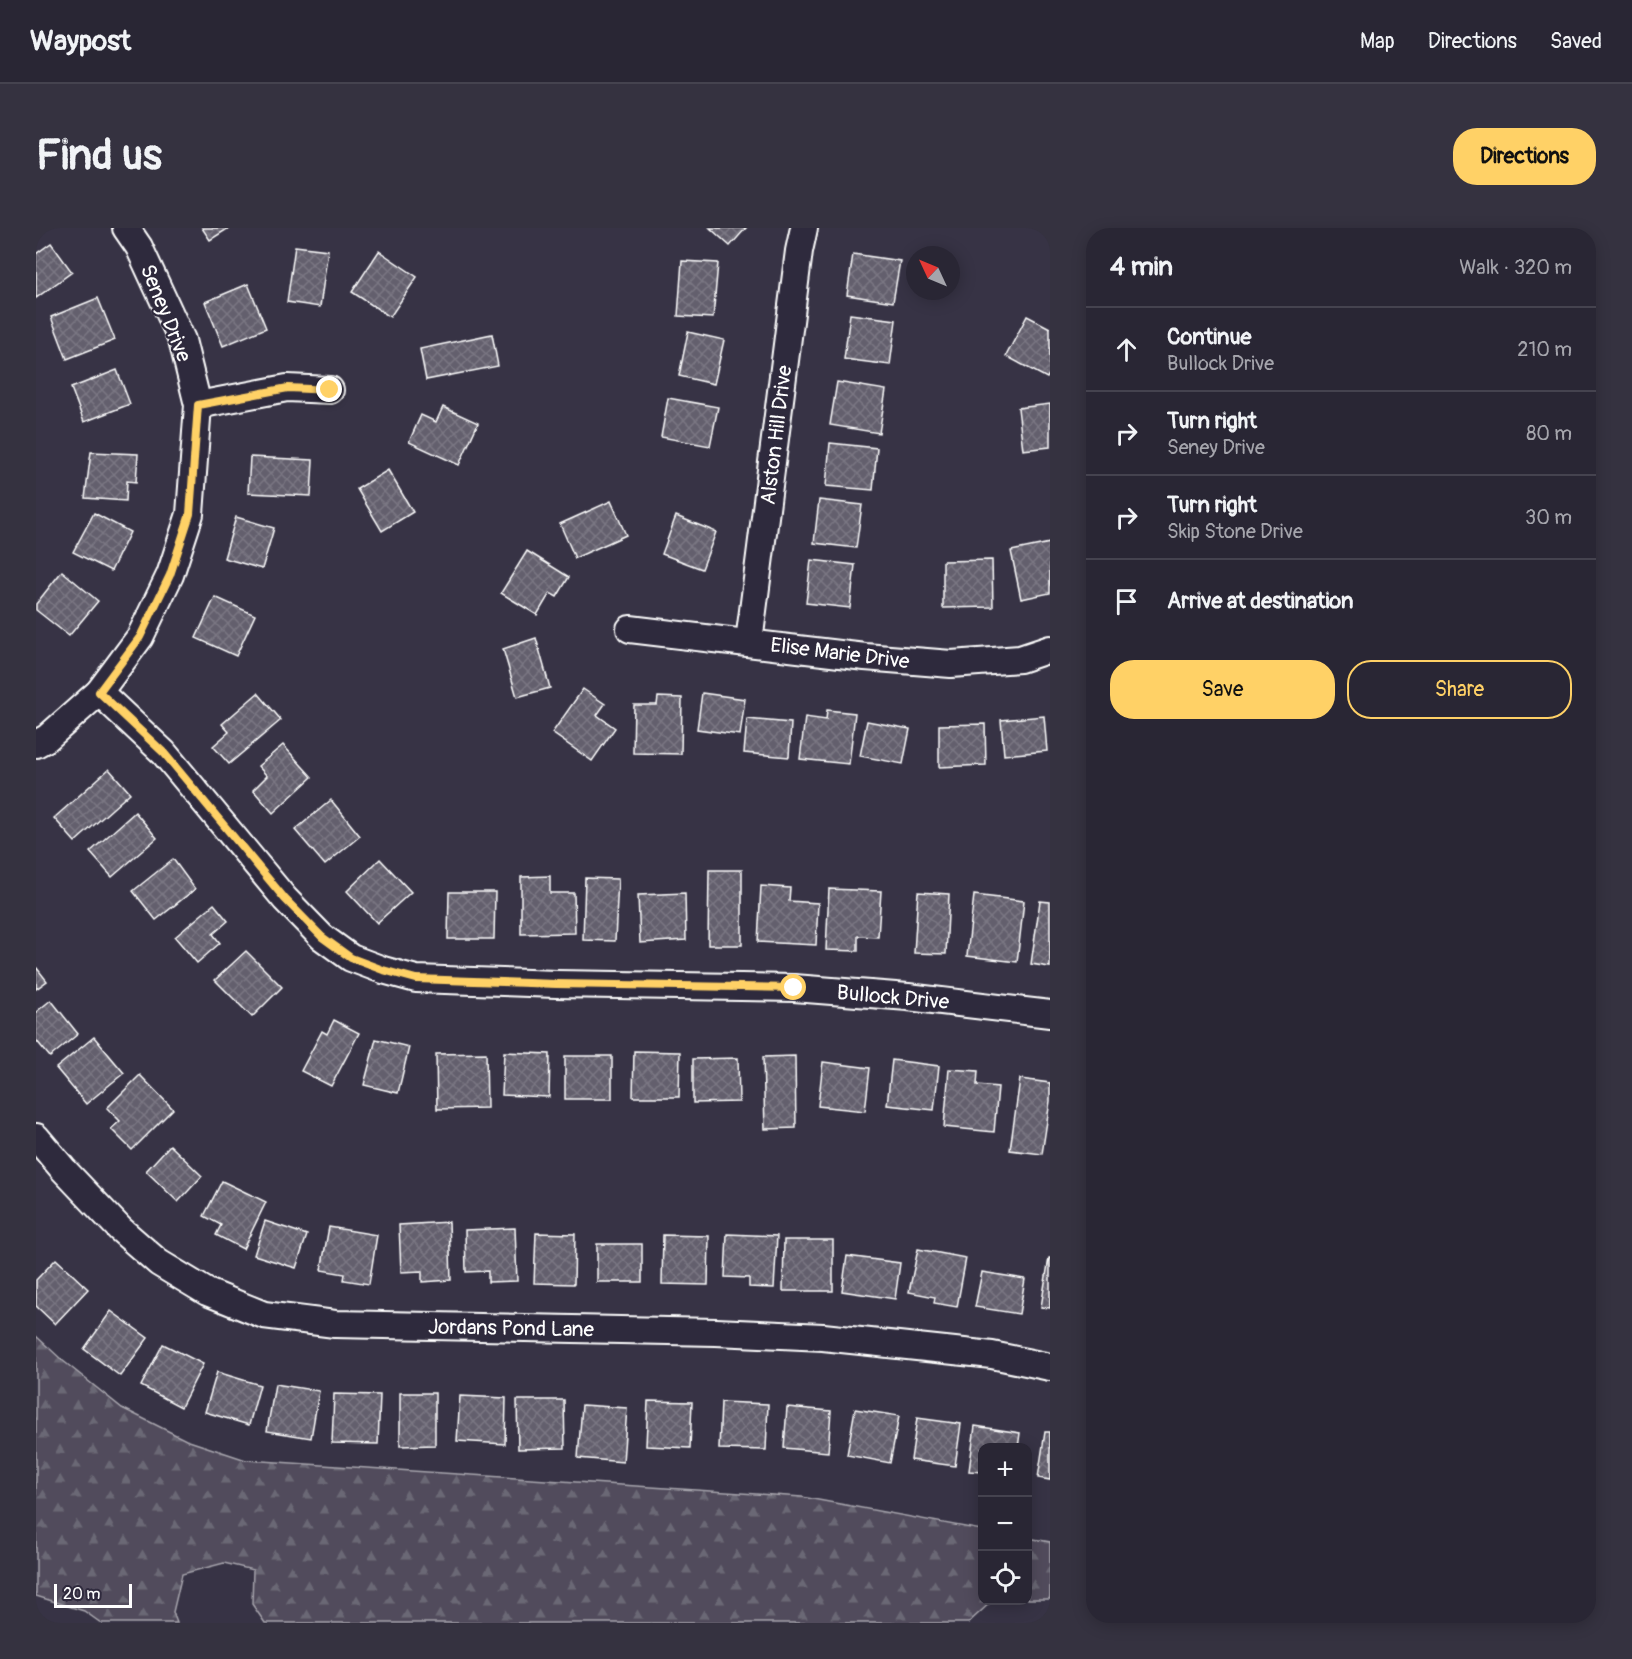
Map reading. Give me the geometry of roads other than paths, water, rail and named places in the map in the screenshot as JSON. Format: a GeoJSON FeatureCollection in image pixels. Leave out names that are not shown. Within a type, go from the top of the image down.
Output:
{"type":"FeatureCollection","features":[{"type":"Feature","properties":{"kind":"street","name":"Seney Drive"},"geometry":{"type":"LineString","coordinates":[[36,744],[47,738],[99,692],[140,637],[170,575],[190,514],[198,405],[182,340],[139,247],[126,228]]}},
{"type":"Feature","properties":{"kind":"street","name":"Alston Hill Drive"},"geometry":{"type":"LineString","coordinates":[[749,642],[799,251],[804,228]]}},
{"type":"Feature","properties":{"kind":"street"},"geometry":{"type":"LineString","coordinates":[[198,405],[288,388],[330,390]]}},
{"type":"Feature","properties":{"kind":"street","name":"Elise Marie Drive"},"geometry":{"type":"LineString","coordinates":[[630,629],[865,657],[951,664],[1020,658],[1050,649]]}},
{"type":"Feature","properties":{"kind":"street","name":"Bullock Drive"},"geometry":{"type":"LineString","coordinates":[[99,692],[164,753],[285,899],[322,937],[351,958],[383,970],[416,979],[794,988],[908,997],[1050,1014]]}},
{"type":"Feature","properties":{"kind":"street","name":"Jordans Pond Lane"},"geometry":{"type":"LineString","coordinates":[[36,1137],[120,1229],[159,1263],[207,1292],[264,1315],[335,1324],[716,1332],[823,1337],[992,1355],[1050,1367]]}}]}
